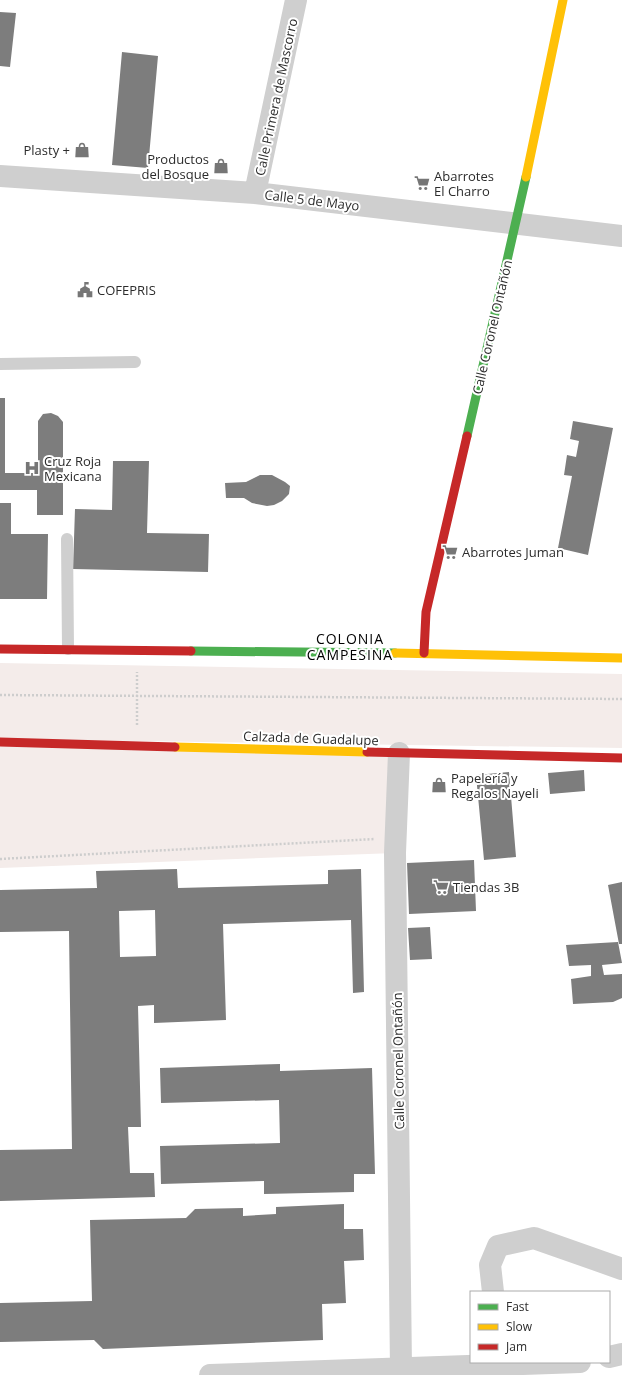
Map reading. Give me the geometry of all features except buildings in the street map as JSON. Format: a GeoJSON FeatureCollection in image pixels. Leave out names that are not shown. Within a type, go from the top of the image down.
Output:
{"type":"FeatureCollection","features":[{"type":"Feature","properties":{"kind":"main road","name":"Calle Coronel Ontañón"},"geometry":{"type":"LineString","coordinates":[[424,653],[426,612],[516,224],[563,0]]}},
{"type":"Feature","properties":{"kind":"main road"},"geometry":{"type":"LineString","coordinates":[[0,649],[68,649],[137,652],[424,653],[622,658]]}},
{"type":"Feature","properties":{"kind":"main road","name":"Calzada de Guadalupe"},"geometry":{"type":"LineString","coordinates":[[0,742],[622,758]]}},
{"type":"Feature","properties":{"kind":"street","name":"Calle Primera de Mascorro"},"geometry":{"type":"LineString","coordinates":[[255,194],[296,0]]}},
{"type":"Feature","properties":{"kind":"street","name":"Calle 5 de Mayo"},"geometry":{"type":"LineString","coordinates":[[0,176],[255,194],[622,236]]}},
{"type":"Feature","properties":{"kind":"street","name":"Calle Coronel Ontañón"},"geometry":{"type":"LineString","coordinates":[[399,753],[396,838],[401,1369]]}},
{"type":"Feature","properties":{"kind":"street"},"geometry":{"type":"LineString","coordinates":[[493,1291],[490,1265],[498,1246],[534,1238],[622,1269]]}},
{"type":"Feature","properties":{"kind":"street"},"geometry":{"type":"LineString","coordinates":[[610,1357],[622,1354]]}},
{"type":"Feature","properties":{"kind":"street"},"geometry":{"type":"LineString","coordinates":[[210,1375],[539,1363]]}},
{"type":"Feature","properties":{"kind":"street"},"geometry":{"type":"LineString","coordinates":[[553,1375],[574,1363]]}},
{"type":"Feature","properties":{"kind":"street"},"geometry":{"type":"LineString","coordinates":[[466,1365],[487,1372],[489,1375]]}},
{"type":"Feature","properties":{"kind":"lane"},"geometry":{"type":"LineString","coordinates":[[0,364],[135,362]]}},
{"type":"Feature","properties":{"kind":"lane"},"geometry":{"type":"LineString","coordinates":[[67,539],[68,649]]}},
{"type":"Feature","properties":{"kind":"path"},"geometry":{"type":"LineString","coordinates":[[137,652],[137,746]]}},
{"type":"Feature","properties":{"kind":"path"},"geometry":{"type":"LineString","coordinates":[[0,695],[622,699]]}},
{"type":"Feature","properties":{"kind":"path"},"geometry":{"type":"LineString","coordinates":[[0,859],[396,838]]}},
{"type":"Feature","properties":{"kind":"shaded area"},"geometry":{"type":"Polygon","coordinates":[[[0,663],[622,674],[622,748],[0,739],[0,663]]]}},
{"type":"Feature","properties":{"kind":"shaded area"},"geometry":{"type":"Polygon","coordinates":[[[0,742],[399,753],[395,853],[0,868],[0,742]]]}},
{"type":"Feature","properties":{"kind":"traffic: fast"},"geometry":{"type":"LineString","coordinates":[[467,436],[526,177]]}},
{"type":"Feature","properties":{"kind":"traffic: fast"},"geometry":{"type":"LineString","coordinates":[[191,651],[395,653]]}},
{"type":"Feature","properties":{"kind":"traffic: slow"},"geometry":{"type":"LineString","coordinates":[[526,177],[563,0]]}},
{"type":"Feature","properties":{"kind":"traffic: slow"},"geometry":{"type":"LineString","coordinates":[[395,653],[622,658]]}},
{"type":"Feature","properties":{"kind":"traffic: slow"},"geometry":{"type":"LineString","coordinates":[[175,747],[367,752]]}},
{"type":"Feature","properties":{"kind":"traffic: jam"},"geometry":{"type":"LineString","coordinates":[[424,653],[426,612],[467,436]]}},
{"type":"Feature","properties":{"kind":"traffic: jam"},"geometry":{"type":"LineString","coordinates":[[0,649],[191,651]]}},
{"type":"Feature","properties":{"kind":"traffic: jam"},"geometry":{"type":"LineString","coordinates":[[0,742],[175,747]]}},
{"type":"Feature","properties":{"kind":"traffic: jam"},"geometry":{"type":"LineString","coordinates":[[367,752],[622,758]]}},
{"type":"Feature","properties":{"kind":"place","name":"Plasty +"},"geometry":{"type":"Point","coordinates":[82,150]}},
{"type":"Feature","properties":{"kind":"place","name":"Productos del Bosque"},"geometry":{"type":"Point","coordinates":[221,166]}},
{"type":"Feature","properties":{"kind":"place","name":"Abarrotes El Charro"},"geometry":{"type":"Point","coordinates":[422,183]}},
{"type":"Feature","properties":{"kind":"place","name":"COFEPRIS"},"geometry":{"type":"Point","coordinates":[85,290]}},
{"type":"Feature","properties":{"kind":"place","name":"Cruz Roja Mexicana"},"geometry":{"type":"Point","coordinates":[32,468]}},
{"type":"Feature","properties":{"kind":"place","name":"Abarrotes Juman"},"geometry":{"type":"Point","coordinates":[450,552]}},
{"type":"Feature","properties":{"kind":"place","name":"Papelería y Regalos Nayeli"},"geometry":{"type":"Point","coordinates":[439,785]}},
{"type":"Feature","properties":{"kind":"place","name":"Tiendas 3B"},"geometry":{"type":"Point","coordinates":[441,887]}},
{"type":"Feature","properties":{"kind":"district","name":"COLONIA CAMPESINA"},"geometry":{"type":"Point","coordinates":[350,646]}}]}
